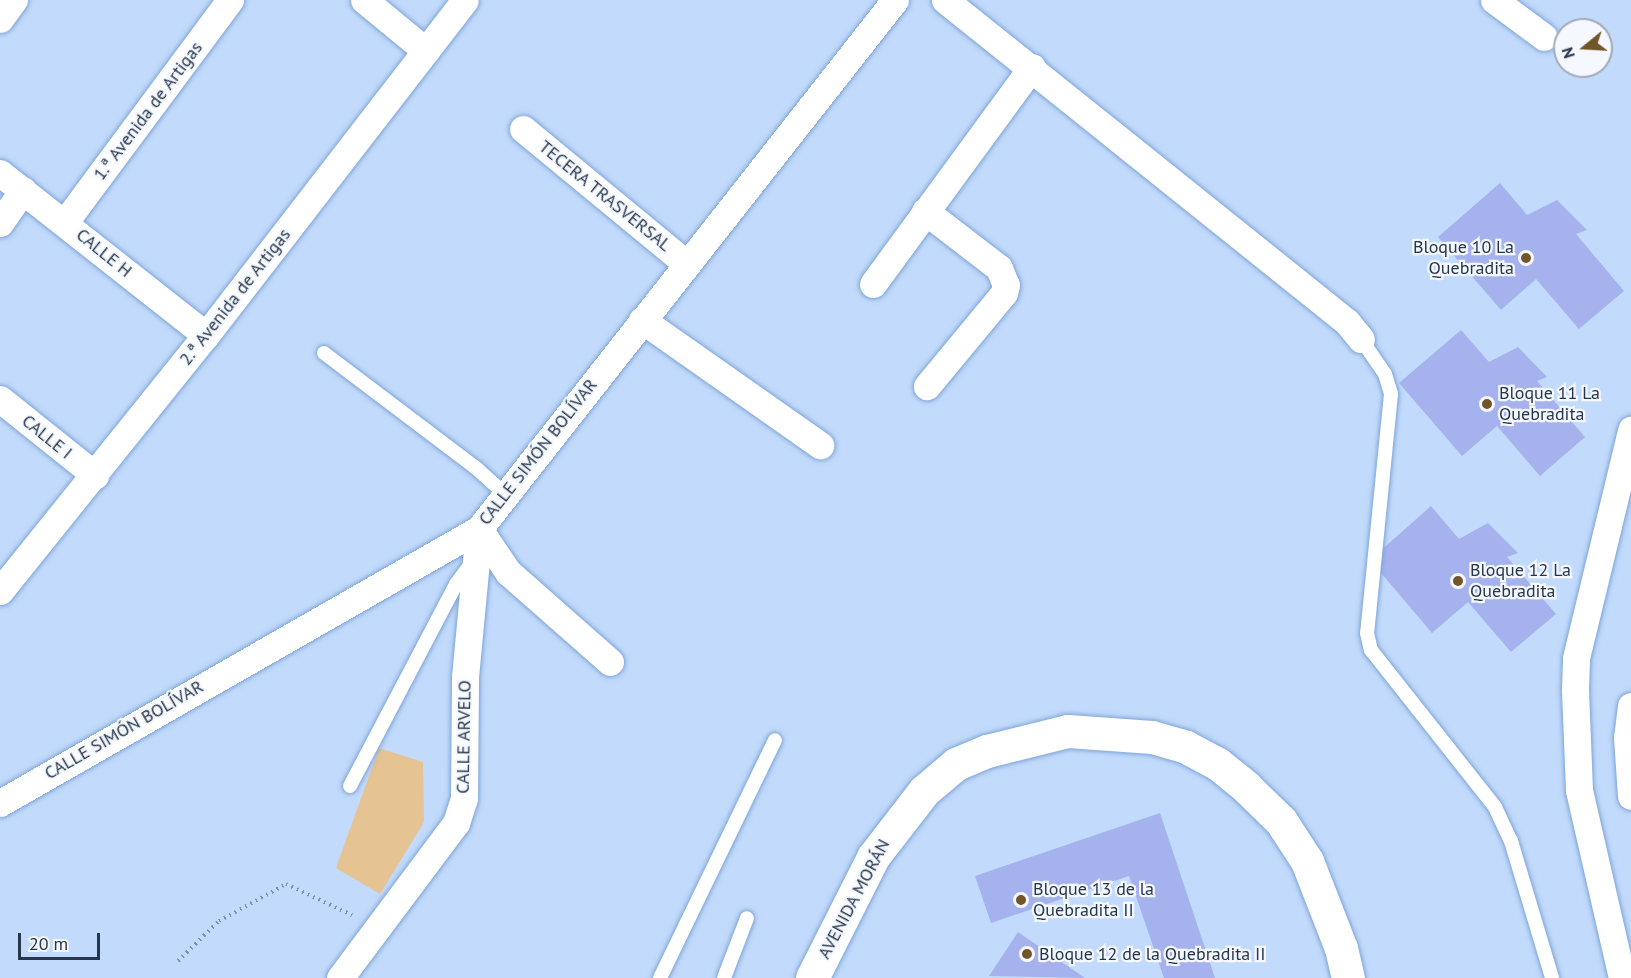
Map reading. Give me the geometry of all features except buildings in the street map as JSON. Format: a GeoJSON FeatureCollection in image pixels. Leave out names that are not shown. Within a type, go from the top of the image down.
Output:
{"type":"FeatureCollection","features":[{"type":"Feature","properties":{"kind":"main road","name":"AVENIDA MORÁN"},"geometry":{"type":"LineString","coordinates":[[812,978],[873,857],[924,790],[957,764],[987,751],[1068,731],[1105,731],[1152,737],[1186,747],[1218,764],[1281,821],[1307,861],[1323,896],[1348,978]]}},
{"type":"Feature","properties":{"kind":"street"},"geometry":{"type":"LineString","coordinates":[[0,19],[15,0]]}},
{"type":"Feature","properties":{"kind":"street","name":"1.ª Avenida de Artigas"},"geometry":{"type":"LineString","coordinates":[[65,222],[230,0]]}},
{"type":"Feature","properties":{"kind":"street"},"geometry":{"type":"LineString","coordinates":[[364,0],[426,51]]}},
{"type":"Feature","properties":{"kind":"street","name":"2.ª Avenida de Artigas"},"geometry":{"type":"LineString","coordinates":[[0,591],[206,335],[465,0]]}},
{"type":"Feature","properties":{"kind":"street","name":"CALLE SIMÓN BOLÍVAR"},"geometry":{"type":"LineString","coordinates":[[0,803],[479,529],[504,493],[895,0]]}},
{"type":"Feature","properties":{"kind":"street"},"geometry":{"type":"LineString","coordinates":[[945,0],[1032,66],[1347,322],[1362,339]]}},
{"type":"Feature","properties":{"kind":"street"},"geometry":{"type":"LineString","coordinates":[[1494,0],[1544,37]]}},
{"type":"Feature","properties":{"kind":"street"},"geometry":{"type":"LineString","coordinates":[[873,284],[1032,66]]}},
{"type":"Feature","properties":{"kind":"street","name":"TECERA TRASVERSAL"},"geometry":{"type":"LineString","coordinates":[[523,129],[687,264]]}},
{"type":"Feature","properties":{"kind":"street","name":"CALLE H"},"geometry":{"type":"LineString","coordinates":[[0,173],[206,335]]}},
{"type":"Feature","properties":{"kind":"street"},"geometry":{"type":"LineString","coordinates":[[0,223],[23,190]]}},
{"type":"Feature","properties":{"kind":"street"},"geometry":{"type":"LineString","coordinates":[[925,211],[999,268],[1006,285],[1004,293],[927,386]]}},
{"type":"Feature","properties":{"kind":"street"},"geometry":{"type":"LineString","coordinates":[[642,320],[820,445]]}},
{"type":"Feature","properties":{"kind":"street","name":"CALLE I"},"geometry":{"type":"LineString","coordinates":[[0,399],[95,475]]}},
{"type":"Feature","properties":{"kind":"street"},"geometry":{"type":"LineString","coordinates":[[1622,978],[1619,912],[1579,790],[1576,668],[1631,430]]}},
{"type":"Feature","properties":{"kind":"street"},"geometry":{"type":"LineString","coordinates":[[479,529],[508,572],[610,662]]}},
{"type":"Feature","properties":{"kind":"street","name":"CALLE ARVELO"},"geometry":{"type":"LineString","coordinates":[[340,978],[380,928],[456,823],[464,798],[465,677],[474,560],[479,529]]}},
{"type":"Feature","properties":{"kind":"street"},"geometry":{"type":"LineString","coordinates":[[1631,706],[1627,737],[1631,796]]}},
{"type":"Feature","properties":{"kind":"street"},"geometry":{"type":"LineString","coordinates":[[1630,978],[1631,972]]}},
{"type":"Feature","properties":{"kind":"lane"},"geometry":{"type":"LineString","coordinates":[[1362,339],[1385,374],[1391,394],[1367,633],[1371,650],[1495,807],[1510,841],[1552,978]]}},
{"type":"Feature","properties":{"kind":"lane"},"geometry":{"type":"LineString","coordinates":[[324,352],[475,467],[504,493]]}},
{"type":"Feature","properties":{"kind":"lane"},"geometry":{"type":"LineString","coordinates":[[351,786],[456,584],[474,560]]}},
{"type":"Feature","properties":{"kind":"lane"},"geometry":{"type":"LineString","coordinates":[[660,978],[775,740]]}},
{"type":"Feature","properties":{"kind":"lane"},"geometry":{"type":"LineString","coordinates":[[724,978],[747,918]]}},
{"type":"Feature","properties":{"kind":"path"},"geometry":{"type":"LineString","coordinates":[[178,961],[219,921],[286,884],[380,928]]}},
{"type":"Feature","properties":{"kind":"shaded area"},"geometry":{"type":"Polygon","coordinates":[[[379,748],[423,762],[424,822],[380,894],[336,868],[379,748]]]}},
{"type":"Feature","properties":{"kind":"place","name":"Bloque 10 La Quebradita"},"geometry":{"type":"Point","coordinates":[1526,258]}},
{"type":"Feature","properties":{"kind":"place","name":"Bloque 11 La Quebradita"},"geometry":{"type":"Point","coordinates":[1487,404]}},
{"type":"Feature","properties":{"kind":"place","name":"Bloque 12 La Quebradita"},"geometry":{"type":"Point","coordinates":[1458,581]}},
{"type":"Feature","properties":{"kind":"place","name":"Bloque 13 de la Quebradita II"},"geometry":{"type":"Point","coordinates":[1021,900]}},
{"type":"Feature","properties":{"kind":"place","name":"Bloque 12 de la Quebradita II"},"geometry":{"type":"Point","coordinates":[1027,954]}}]}
